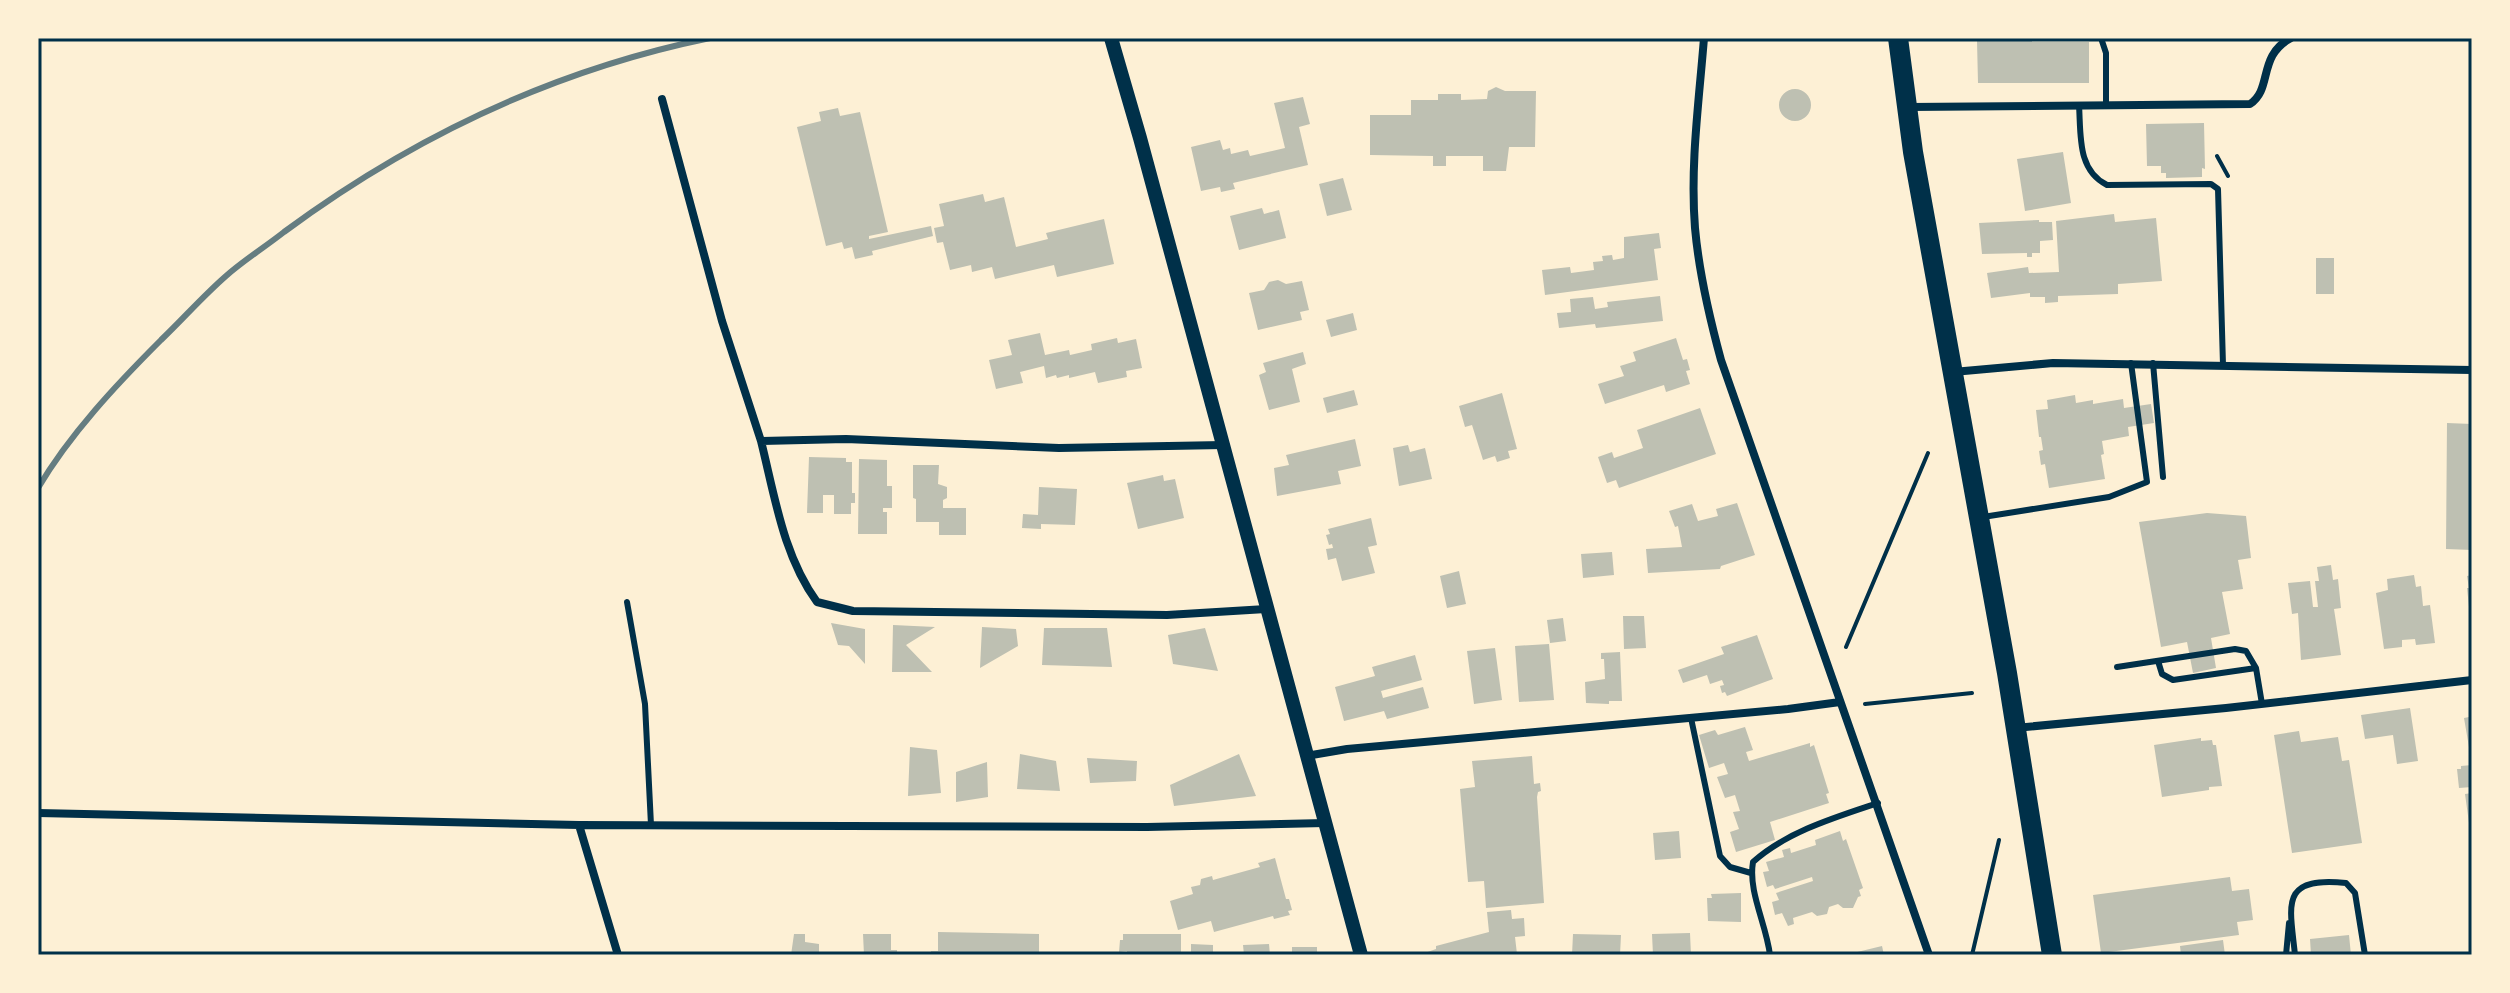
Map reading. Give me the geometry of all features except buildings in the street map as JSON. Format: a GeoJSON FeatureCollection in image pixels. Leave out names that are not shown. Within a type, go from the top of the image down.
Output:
{"type":"FeatureCollection","features":[{"type":"Feature","properties":{"kind":"main road"},"geometry":{"type":"LineString","coordinates":[[1898,38],[1913,152],[2037,852],[2052,955]]}},
{"type":"Feature","properties":{"kind":"street"},"geometry":{"type":"LineString","coordinates":[[1111,38],[1361,955]]}},
{"type":"Feature","properties":{"kind":"street"},"geometry":{"type":"LineString","coordinates":[[1704,38],[1694,167],[1698,253],[1707,307],[1721,360],[1929,955]]}},
{"type":"Feature","properties":{"kind":"street"},"geometry":{"type":"LineString","coordinates":[[1908,107],[2250,104],[2260,93],[2272,53],[2291,38]]}},
{"type":"Feature","properties":{"kind":"street"},"geometry":{"type":"LineString","coordinates":[[662,99],[718,307],[761,441],[792,561],[817,602],[853,611],[1167,615],[1266,609]]}},
{"type":"Feature","properties":{"kind":"street"},"geometry":{"type":"LineString","coordinates":[[1953,372],[2053,363],[2472,370]]}},
{"type":"Feature","properties":{"kind":"street"},"geometry":{"type":"LineString","coordinates":[[761,441],[846,439],[1059,448],[1223,445]]}},
{"type":"Feature","properties":{"kind":"street"},"geometry":{"type":"LineString","coordinates":[[2015,728],[2472,680]]}},
{"type":"Feature","properties":{"kind":"street"},"geometry":{"type":"LineString","coordinates":[[1306,756],[1347,749],[1840,702]]}},
{"type":"Feature","properties":{"kind":"street"},"geometry":{"type":"LineString","coordinates":[[38,813],[579,825],[1147,827],[1325,823]]}},
{"type":"Feature","properties":{"kind":"street"},"geometry":{"type":"LineString","coordinates":[[579,825],[618,955]]}},
{"type":"Feature","properties":{"kind":"lane"},"geometry":{"type":"LineString","coordinates":[[2101,38],[2106,53],[2106,105]]}},
{"type":"Feature","properties":{"kind":"lane"},"geometry":{"type":"LineString","coordinates":[[2079,105],[2085,163],[2096,179],[2107,185],[2211,184],[2218,189],[2223,365]]}},
{"type":"Feature","properties":{"kind":"lane"},"geometry":{"type":"LineString","coordinates":[[1979,518],[2097,500],[2147,482],[2131,363]]}},
{"type":"Feature","properties":{"kind":"lane"},"geometry":{"type":"LineString","coordinates":[[2153,363],[2163,477]]}},
{"type":"Feature","properties":{"kind":"lane"},"geometry":{"type":"LineString","coordinates":[[627,602],[645,704],[651,825]]}},
{"type":"Feature","properties":{"kind":"lane"},"geometry":{"type":"LineString","coordinates":[[2117,667],[2235,649],[2246,651],[2256,668],[2262,704]]}},
{"type":"Feature","properties":{"kind":"lane"},"geometry":{"type":"LineString","coordinates":[[2158,661],[2162,674],[2173,680],[2256,668]]}},
{"type":"Feature","properties":{"kind":"lane"},"geometry":{"type":"LineString","coordinates":[[1691,718],[1720,856],[1730,867],[1751,873]]}},
{"type":"Feature","properties":{"kind":"lane"},"geometry":{"type":"LineString","coordinates":[[1770,955],[1767,931],[1752,888],[1753,862],[1766,850],[1826,822],[1878,803]]}},
{"type":"Feature","properties":{"kind":"lane"},"geometry":{"type":"LineString","coordinates":[[2286,955],[2292,896],[2299,888],[2313,883],[2346,883],[2355,893],[2365,955]]}},
{"type":"Feature","properties":{"kind":"lane"},"geometry":{"type":"LineString","coordinates":[[2290,908],[2295,955]]}},
{"type":"Feature","properties":{"kind":"path"},"geometry":{"type":"LineString","coordinates":[[2217,156],[2228,176]]}},
{"type":"Feature","properties":{"kind":"path"},"geometry":{"type":"LineString","coordinates":[[1846,647],[1928,453]]}},
{"type":"Feature","properties":{"kind":"path"},"geometry":{"type":"LineString","coordinates":[[1865,704],[1972,693]]}},
{"type":"Feature","properties":{"kind":"path"},"geometry":{"type":"LineString","coordinates":[[1972,955],[1999,840]]}},
{"type":"Feature","properties":{"kind":"railway"},"geometry":{"type":"LineString","coordinates":[[38,488],[64,448],[95,411],[209,291],[240,264],[332,198],[433,138],[540,89],[595,69],[710,38]]}}]}
